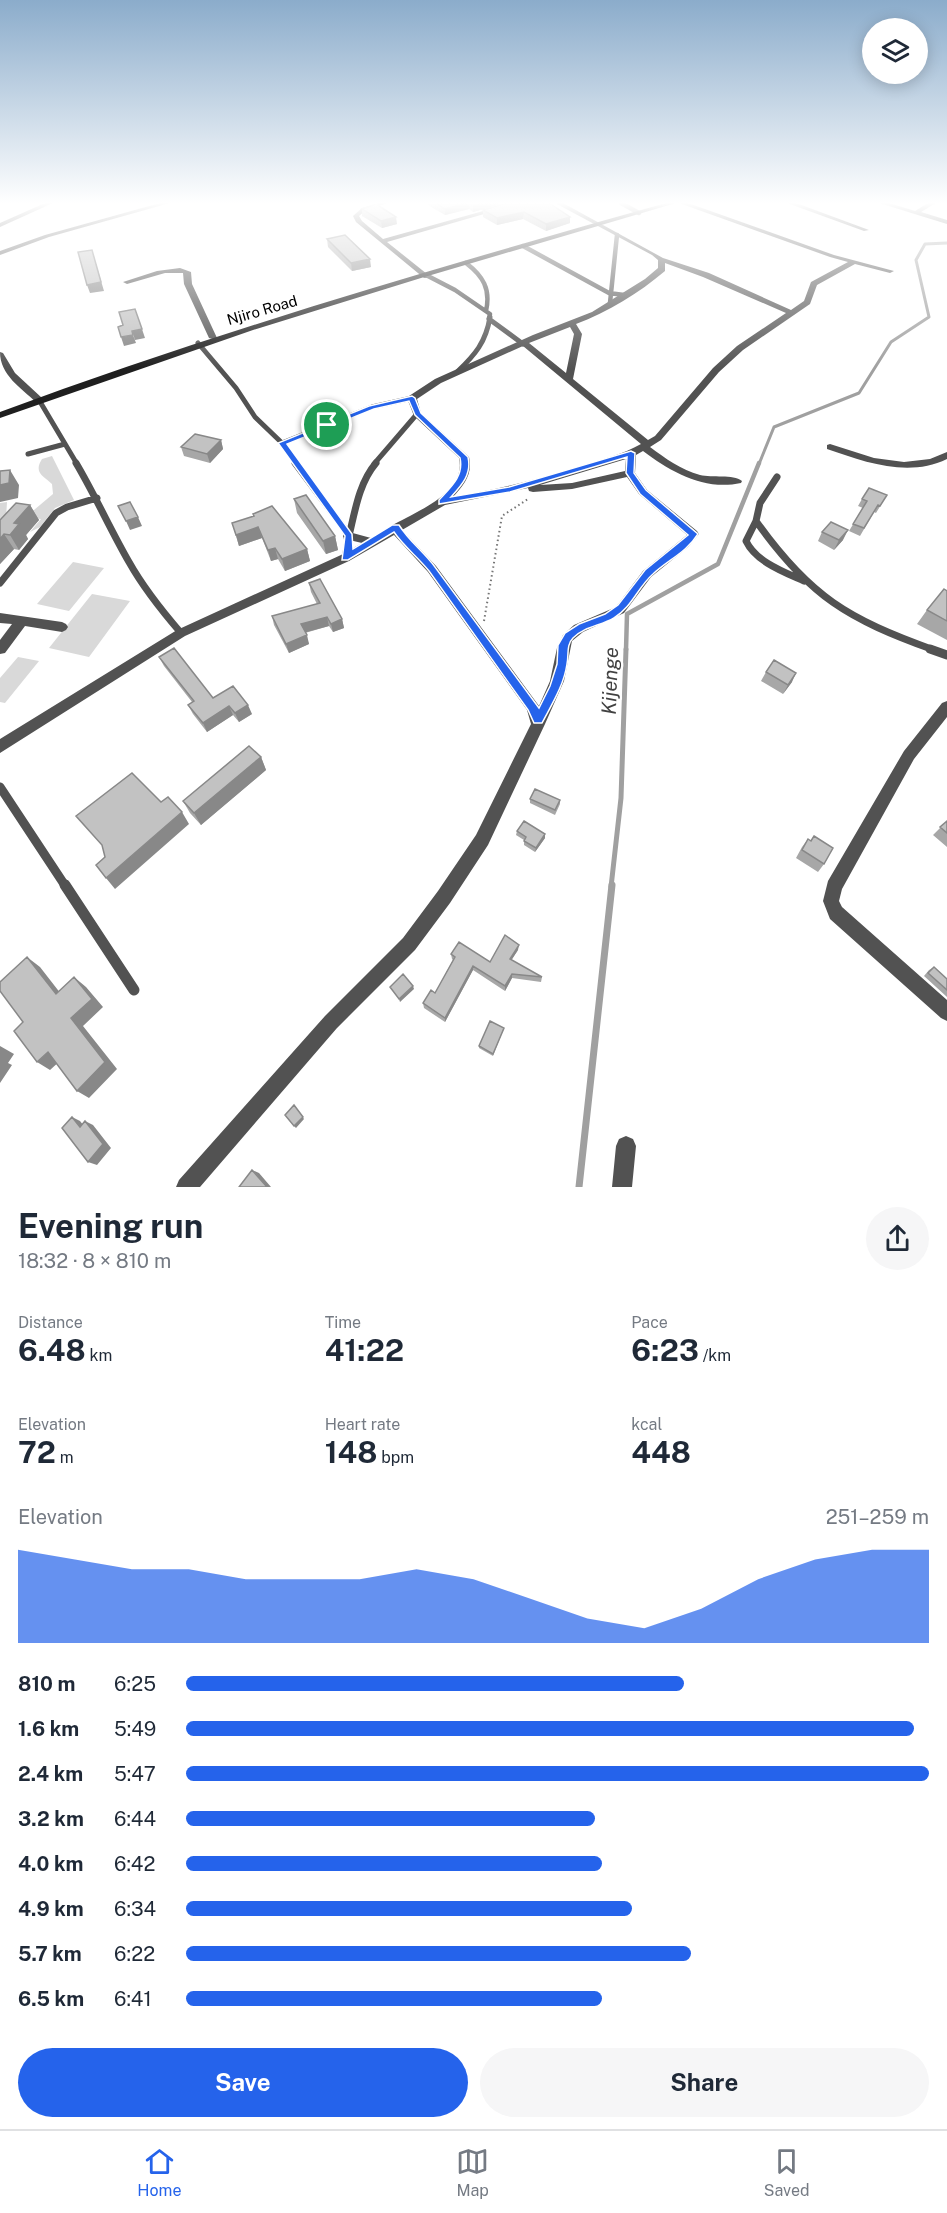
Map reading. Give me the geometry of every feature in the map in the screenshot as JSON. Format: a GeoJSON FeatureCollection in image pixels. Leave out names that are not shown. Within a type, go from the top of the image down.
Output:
{"type":"FeatureCollection","features":[{"type":"Feature","properties":{"kind":"street"},"geometry":{"type":"LineString","coordinates":[[404,258],[425,275]]}},
{"type":"Feature","properties":{"kind":"street","name":"Njiro Road"},"geometry":{"type":"LineString","coordinates":[[0,415],[213,338],[481,258]]}},
{"type":"Feature","properties":{"kind":"street"},"geometry":{"type":"LineString","coordinates":[[841,258],[890,271]]}},
{"type":"Feature","properties":{"kind":"street"},"geometry":{"type":"LineString","coordinates":[[661,259],[706,275],[792,313]]}},
{"type":"Feature","properties":{"kind":"street"},"geometry":{"type":"LineString","coordinates":[[0,747],[181,633],[345,558],[442,502],[461,482],[466,466],[464,457],[417,414],[412,398],[424,388],[456,373],[595,314],[610,298],[624,295],[660,272],[663,266],[661,259]]}},
{"type":"Feature","properties":{"kind":"street"},"geometry":{"type":"LineString","coordinates":[[442,502],[514,488],[631,453],[645,446],[658,438],[716,370],[740,348],[807,302],[814,284],[853,262]]}},
{"type":"Feature","properties":{"kind":"street"},"geometry":{"type":"LineString","coordinates":[[127,282],[170,271],[187,272],[188,284],[213,338]]}},
{"type":"Feature","properties":{"kind":"street"},"geometry":{"type":"LineString","coordinates":[[569,379],[578,334],[572,324]]}},
{"type":"Feature","properties":{"kind":"street"},"geometry":{"type":"LineString","coordinates":[[524,343],[569,379],[663,462],[696,478],[711,481],[737,481]]}},
{"type":"Feature","properties":{"kind":"street"},"geometry":{"type":"LineString","coordinates":[[0,355],[11,374],[39,400]]}},
{"type":"Feature","properties":{"kind":"street"},"geometry":{"type":"LineString","coordinates":[[830,447],[871,460],[913,465],[928,464],[947,455]]}},
{"type":"Feature","properties":{"kind":"street"},"geometry":{"type":"LineString","coordinates":[[186,1187],[330,1022],[409,944],[444,897],[482,840],[555,687],[562,664],[564,645],[569,636],[582,626],[609,617],[622,608],[648,572],[687,543],[693,534],[643,492],[630,473],[631,453]]}},
{"type":"Feature","properties":{"kind":"street"},"geometry":{"type":"LineString","coordinates":[[514,488],[539,489],[572,486],[630,473]]}},
{"type":"Feature","properties":{"kind":"street"},"geometry":{"type":"LineString","coordinates":[[395,528],[405,542],[422,556],[532,707],[538,720]]}},
{"type":"Feature","properties":{"kind":"street"},"geometry":{"type":"LineString","coordinates":[[349,536],[372,542]]}},
{"type":"Feature","properties":{"kind":"street"},"geometry":{"type":"LineString","coordinates":[[0,618],[62,627]]}},
{"type":"Feature","properties":{"kind":"street"},"geometry":{"type":"LineString","coordinates":[[0,649],[23,621]]}},
{"type":"Feature","properties":{"kind":"street"},"geometry":{"type":"LineString","coordinates":[[947,707],[909,755],[834,887],[831,901],[836,913],[947,1012]]}},
{"type":"Feature","properties":{"kind":"street"},"geometry":{"type":"LineString","coordinates":[[622,1187],[626,1146]]}},
{"type":"Feature","properties":{"kind":"lane"},"geometry":{"type":"LineString","coordinates":[[544,258],[610,298],[615,268],[613,258]]}},
{"type":"Feature","properties":{"kind":"lane"},"geometry":{"type":"LineString","coordinates":[[466,263],[479,273],[488,285],[489,300],[486,310]]}},
{"type":"Feature","properties":{"kind":"lane"},"geometry":{"type":"LineString","coordinates":[[425,275],[490,314],[486,342],[481,350],[456,373]]}},
{"type":"Feature","properties":{"kind":"lane"},"geometry":{"type":"LineString","coordinates":[[489,319],[524,343]]}},
{"type":"Feature","properties":{"kind":"lane"},"geometry":{"type":"LineString","coordinates":[[198,343],[236,388],[255,417],[282,443],[349,536]]}},
{"type":"Feature","properties":{"kind":"lane"},"geometry":{"type":"LineString","coordinates":[[282,443],[372,407],[412,398]]}},
{"type":"Feature","properties":{"kind":"lane"},"geometry":{"type":"LineString","coordinates":[[39,400],[97,498],[129,562],[161,610],[181,633]]}},
{"type":"Feature","properties":{"kind":"lane"},"geometry":{"type":"LineString","coordinates":[[345,558],[350,545],[349,536],[358,497],[368,472],[417,414]]}},
{"type":"Feature","properties":{"kind":"lane"},"geometry":{"type":"LineString","coordinates":[[28,454],[65,444]]}},
{"type":"Feature","properties":{"kind":"lane"},"geometry":{"type":"LineString","coordinates":[[777,477],[760,503],[756,521],[746,541],[748,549],[774,566],[810,584]]}},
{"type":"Feature","properties":{"kind":"lane"},"geometry":{"type":"LineString","coordinates":[[0,583],[56,513],[97,498]]}},
{"type":"Feature","properties":{"kind":"lane"},"geometry":{"type":"LineString","coordinates":[[756,521],[776,549],[810,584],[854,617],[947,655]]}},
{"type":"Feature","properties":{"kind":"lane"},"geometry":{"type":"LineString","coordinates":[[0,787],[134,990]]}},
{"type":"Feature","properties":{"kind":"path"},"geometry":{"type":"LineString","coordinates":[[481,637],[502,516],[539,489]]}},
{"type":"Feature","properties":{"kind":"shaded area"},"geometry":{"type":"Polygon","coordinates":[[[52,456],[74,500],[55,508],[40,527],[30,532],[41,519],[24,517],[0,532],[0,503],[7,502],[6,518],[34,510],[53,494],[52,484],[39,471],[42,459],[52,456]]]}},
{"type":"Feature","properties":{"kind":"shaded area"},"geometry":{"type":"Polygon","coordinates":[[[73,562],[104,568],[69,611],[37,604],[73,562]]]}},
{"type":"Feature","properties":{"kind":"shaded area"},"geometry":{"type":"Polygon","coordinates":[[[92,594],[130,601],[89,657],[49,648],[92,594]]]}},
{"type":"Feature","properties":{"kind":"shaded area"},"geometry":{"type":"Polygon","coordinates":[[[18,657],[39,661],[5,703],[0,702],[0,678],[18,657]]]}},
{"type":"Feature","properties":{"kind":"building"},"geometry":{"type":"Polygon","coordinates":[[[80,258],[94,258],[101,282],[87,285],[80,258]]]}},
{"type":"Feature","properties":{"kind":"building"},"geometry":{"type":"Polygon","coordinates":[[[346,258],[370,259],[351,263],[346,258]]]}},
{"type":"Feature","properties":{"kind":"building"},"geometry":{"type":"Polygon","coordinates":[[[135,309],[142,329],[132,331],[133,335],[121,337],[118,327],[123,325],[119,312],[135,309]]]}},
{"type":"Feature","properties":{"kind":"building"},"geometry":{"type":"Polygon","coordinates":[[[195,434],[221,440],[207,454],[181,447],[195,434]]]}},
{"type":"Feature","properties":{"kind":"building"},"geometry":{"type":"Polygon","coordinates":[[[10,470],[9,483],[0,485],[0,471],[10,470]]]}},
{"type":"Feature","properties":{"kind":"building"},"geometry":{"type":"Polygon","coordinates":[[[869,488],[887,495],[864,528],[853,524],[867,501],[862,499],[869,488]]]}},
{"type":"Feature","properties":{"kind":"building"},"geometry":{"type":"Polygon","coordinates":[[[306,495],[335,536],[323,541],[294,499],[306,495]]]}},
{"type":"Feature","properties":{"kind":"building"},"geometry":{"type":"Polygon","coordinates":[[[130,502],[138,517],[126,521],[118,506],[130,502]]]}},
{"type":"Feature","properties":{"kind":"building"},"geometry":{"type":"Polygon","coordinates":[[[16,503],[30,505],[14,523],[19,524],[10,535],[4,534],[0,539],[0,520],[16,503]]]}},
{"type":"Feature","properties":{"kind":"building"},"geometry":{"type":"Polygon","coordinates":[[[272,506],[307,549],[282,559],[275,548],[268,550],[258,527],[236,535],[232,523],[254,516],[253,514],[272,506]]]}},
{"type":"Feature","properties":{"kind":"building"},"geometry":{"type":"Polygon","coordinates":[[[831,522],[848,530],[839,540],[822,532],[831,522]]]}},
{"type":"Feature","properties":{"kind":"building"},"geometry":{"type":"Polygon","coordinates":[[[320,579],[342,619],[331,624],[327,617],[301,624],[307,635],[286,644],[272,616],[320,603],[309,583],[320,579]]]}},
{"type":"Feature","properties":{"kind":"building"},"geometry":{"type":"Polygon","coordinates":[[[944,589],[947,591],[947,621],[927,610],[944,589]]]}},
{"type":"Feature","properties":{"kind":"building"},"geometry":{"type":"Polygon","coordinates":[[[174,648],[213,698],[233,686],[248,705],[235,713],[229,706],[203,723],[188,705],[194,701],[159,657],[174,648]]]}},
{"type":"Feature","properties":{"kind":"building"},"geometry":{"type":"Polygon","coordinates":[[[774,660],[796,673],[788,685],[766,672],[774,660]]]}},
{"type":"Feature","properties":{"kind":"building"},"geometry":{"type":"Polygon","coordinates":[[[249,746],[261,757],[194,813],[183,801],[249,746]]]}},
{"type":"Feature","properties":{"kind":"building"},"geometry":{"type":"Polygon","coordinates":[[[132,773],[161,802],[168,797],[182,812],[106,878],[96,865],[105,857],[102,845],[76,816],[132,773]]]}},
{"type":"Feature","properties":{"kind":"building"},"geometry":{"type":"Polygon","coordinates":[[[535,789],[560,800],[555,810],[530,799],[535,789]]]}},
{"type":"Feature","properties":{"kind":"building"},"geometry":{"type":"Polygon","coordinates":[[[524,821],[545,834],[536,848],[524,841],[526,837],[517,831],[524,821]]]}},
{"type":"Feature","properties":{"kind":"building"},"geometry":{"type":"Polygon","coordinates":[[[947,821],[947,833],[940,827],[947,821]]]}},
{"type":"Feature","properties":{"kind":"building"},"geometry":{"type":"Polygon","coordinates":[[[814,836],[833,848],[824,864],[802,850],[808,839],[811,841],[814,836]]]}},
{"type":"Feature","properties":{"kind":"building"},"geometry":{"type":"Polygon","coordinates":[[[505,935],[519,945],[510,959],[542,977],[512,974],[505,986],[473,966],[445,1018],[423,1003],[431,990],[435,993],[455,957],[451,954],[459,942],[490,962],[505,935]]]}},
{"type":"Feature","properties":{"kind":"building"},"geometry":{"type":"Polygon","coordinates":[[[27,957],[56,994],[74,977],[92,999],[71,1018],[105,1062],[77,1091],[48,1052],[37,1062],[14,1031],[23,1022],[0,991],[0,982],[27,957]]]}},
{"type":"Feature","properties":{"kind":"building"},"geometry":{"type":"Polygon","coordinates":[[[934,967],[947,979],[947,990],[928,973],[934,967]]]}},
{"type":"Feature","properties":{"kind":"building"},"geometry":{"type":"Polygon","coordinates":[[[403,974],[413,986],[399,999],[390,987],[403,974]]]}},
{"type":"Feature","properties":{"kind":"building"},"geometry":{"type":"Polygon","coordinates":[[[490,1021],[504,1028],[493,1054],[479,1046],[490,1021]]]}},
{"type":"Feature","properties":{"kind":"building"},"geometry":{"type":"Polygon","coordinates":[[[294,1105],[303,1117],[294,1126],[285,1115],[294,1105]]]}},
{"type":"Feature","properties":{"kind":"building"},"geometry":{"type":"Polygon","coordinates":[[[72,1117],[80,1127],[85,1121],[103,1144],[88,1162],[62,1128],[72,1117]]]}},
{"type":"Feature","properties":{"kind":"building"},"geometry":{"type":"Polygon","coordinates":[[[252,1170],[267,1187],[239,1187],[252,1170]]]}},
{"type":"Feature","properties":{"kind":"waterway","name":"Kijenge"},"geometry":{"type":"LineString","coordinates":[[759,464],[774,427],[859,393],[891,342],[929,317],[917,258]]}},
{"type":"Feature","properties":{"kind":"waterway","name":"Kijenge"},"geometry":{"type":"LineString","coordinates":[[626,650],[627,614],[718,564],[759,463]]}},
{"type":"Feature","properties":{"kind":"waterway","name":"Kijenge"},"geometry":{"type":"LineString","coordinates":[[611,887],[621,798],[626,649]]}},
{"type":"Feature","properties":{"kind":"waterway","name":"Kijenge"},"geometry":{"type":"LineString","coordinates":[[579,1187],[612,885]]}},
{"type":"Feature","properties":{"kind":"route"},"geometry":{"type":"LineString","coordinates":[[412,398],[417,414],[464,457],[466,466],[461,482],[442,502],[554,478],[631,453],[630,473],[643,492],[693,534],[687,543],[648,572],[622,608],[609,617],[582,626],[569,636],[564,645],[562,664],[555,687],[538,720],[532,707],[432,569],[422,556],[405,542],[395,528],[345,558],[350,545],[349,536],[282,443],[327,425],[372,407],[412,398]]}}]}
